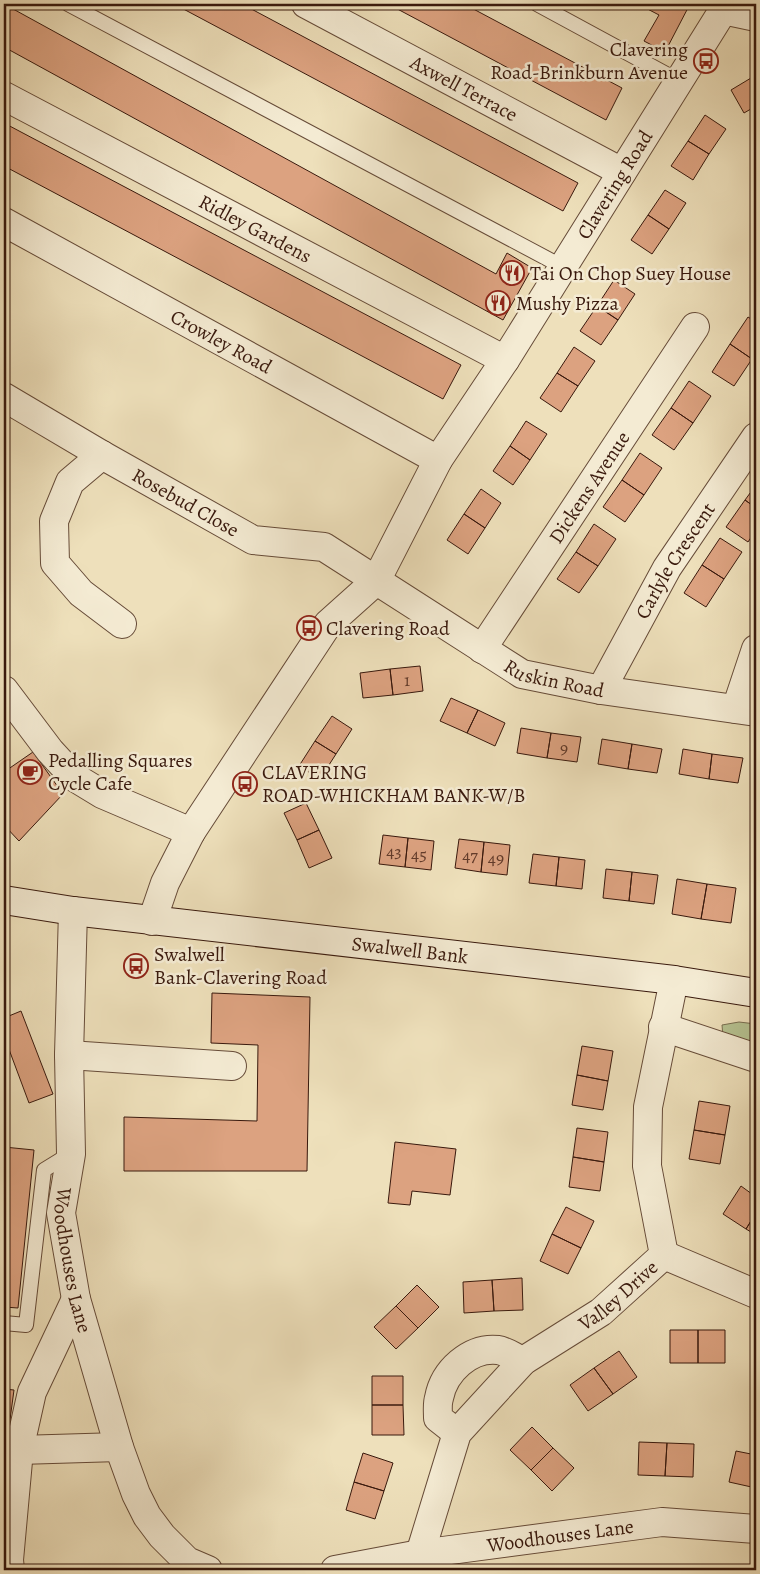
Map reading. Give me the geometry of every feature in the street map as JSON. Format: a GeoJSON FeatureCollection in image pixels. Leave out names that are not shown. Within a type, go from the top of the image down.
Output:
{"type":"FeatureCollection","features":[{"type":"Feature","properties":{"kind":"street","name":"Axwell Terrace"},"geometry":{"type":"LineString","coordinates":[[306,4],[622,172]]}},
{"type":"Feature","properties":{"kind":"street","name":"Clavering Road"},"geometry":{"type":"LineString","coordinates":[[152,921],[165,883],[191,832],[328,624],[376,581],[438,460],[505,360],[725,7]]}},
{"type":"Feature","properties":{"kind":"street"},"geometry":{"type":"LineString","coordinates":[[725,7],[756,17]]}},
{"type":"Feature","properties":{"kind":"street","name":"Ridley Gardens"},"geometry":{"type":"LineString","coordinates":[[4,96],[505,360]]}},
{"type":"Feature","properties":{"kind":"street","name":"Crowley Road"},"geometry":{"type":"LineString","coordinates":[[4,222],[438,460]]}},
{"type":"Feature","properties":{"kind":"street","name":"Dickens Avenue"},"geometry":{"type":"LineString","coordinates":[[482,649],[695,327]]}},
{"type":"Feature","properties":{"kind":"street","name":"Rosebud Close"},"geometry":{"type":"LineString","coordinates":[[4,397],[253,540],[324,547],[376,581]]}},
{"type":"Feature","properties":{"kind":"street","name":"Carlyle Crescent"},"geometry":{"type":"LineString","coordinates":[[600,690],[667,568],[756,437]]}},
{"type":"Feature","properties":{"kind":"street"},"geometry":{"type":"LineString","coordinates":[[102,455],[70,482],[54,521],[55,563],[81,593],[122,624]]}},
{"type":"Feature","properties":{"kind":"street","name":"Ruskin Road"},"geometry":{"type":"LineString","coordinates":[[376,581],[522,674],[600,690],[746,711]]}},
{"type":"Feature","properties":{"kind":"street"},"geometry":{"type":"LineString","coordinates":[[746,711],[756,650]]}},
{"type":"Feature","properties":{"kind":"street"},"geometry":{"type":"LineString","coordinates":[[4,690],[50,751],[74,777],[102,794],[191,832]]}},
{"type":"Feature","properties":{"kind":"street","name":"Swalwell Bank"},"geometry":{"type":"LineString","coordinates":[[4,900],[152,921],[674,980],[756,993]]}},
{"type":"Feature","properties":{"kind":"street","name":"Woodhouses Lane"},"geometry":{"type":"LineString","coordinates":[[73,911],[69,1055],[71,1154],[61,1213],[76,1299],[119,1446],[136,1494],[147,1516],[162,1536],[187,1561],[208,1570]]}},
{"type":"Feature","properties":{"kind":"street","name":"Valley Drive"},"geometry":{"type":"LineString","coordinates":[[420,1554],[457,1433],[523,1361],[601,1312],[664,1255],[647,1166],[648,1107],[674,980]]}},
{"type":"Feature","properties":{"kind":"street"},"geometry":{"type":"LineString","coordinates":[[664,1027],[756,1058]]}},
{"type":"Feature","properties":{"kind":"street"},"geometry":{"type":"LineString","coordinates":[[69,1055],[232,1066]]}},
{"type":"Feature","properties":{"kind":"street"},"geometry":{"type":"LineString","coordinates":[[664,1255],[756,1294]]}},
{"type":"Feature","properties":{"kind":"street"},"geometry":{"type":"LineString","coordinates":[[10,1570],[9,1560],[19,1450],[32,1392],[76,1299]]}},
{"type":"Feature","properties":{"kind":"street"},"geometry":{"type":"LineString","coordinates":[[457,1433],[438,1418],[439,1398],[443,1384],[456,1365],[471,1355],[488,1350],[500,1350],[523,1361]]}},
{"type":"Feature","properties":{"kind":"street"},"geometry":{"type":"LineString","coordinates":[[19,1450],[119,1446]]}},
{"type":"Feature","properties":{"kind":"street","name":"Woodhouses Lane"},"geometry":{"type":"LineString","coordinates":[[335,1570],[420,1554],[662,1522],[756,1529]]}},
{"type":"Feature","properties":{"kind":"lane"},"geometry":{"type":"LineString","coordinates":[[68,4],[563,267]]}},
{"type":"Feature","properties":{"kind":"lane"},"geometry":{"type":"LineString","coordinates":[[537,4],[679,82]]}},
{"type":"Feature","properties":{"kind":"lane"},"geometry":{"type":"LineString","coordinates":[[4,1323],[26,1324],[44,1170],[71,1154]]}},
{"type":"Feature","properties":{"kind":"green space"},"geometry":{"type":"Polygon","coordinates":[[[739,1022],[756,1024],[756,1048],[723,1037],[722,1025],[739,1022]]]}},
{"type":"Feature","properties":{"kind":"building"},"geometry":{"type":"Polygon","coordinates":[[[4,4],[496,274],[507,253],[532,268],[503,320],[4,47],[4,4]]]}},
{"type":"Feature","properties":{"kind":"building"},"geometry":{"type":"Polygon","coordinates":[[[174,4],[242,4],[578,183],[563,211],[174,4]]]}},
{"type":"Feature","properties":{"kind":"building"},"geometry":{"type":"Polygon","coordinates":[[[388,4],[464,4],[622,88],[606,120],[388,4]]]}},
{"type":"Feature","properties":{"kind":"building"},"geometry":{"type":"Polygon","coordinates":[[[638,4],[690,4],[665,52],[644,41],[659,15],[638,4]]]}},
{"type":"Feature","properties":{"kind":"building"},"geometry":{"type":"Polygon","coordinates":[[[756,75],[756,106],[744,113],[731,90],[756,75]]]}},
{"type":"Feature","properties":{"kind":"building"},"geometry":{"type":"Polygon","coordinates":[[[705,115],[726,129],[709,154],[688,141],[705,115]]]}},
{"type":"Feature","properties":{"kind":"building"},"geometry":{"type":"Polygon","coordinates":[[[4,123],[461,365],[443,399],[4,166],[4,123]]]}},
{"type":"Feature","properties":{"kind":"building"},"geometry":{"type":"Polygon","coordinates":[[[688,141],[709,154],[693,180],[671,166],[688,141]]]}},
{"type":"Feature","properties":{"kind":"building"},"geometry":{"type":"Polygon","coordinates":[[[665,190],[686,203],[669,229],[648,215],[665,190]]]}},
{"type":"Feature","properties":{"kind":"building"},"geometry":{"type":"Polygon","coordinates":[[[648,215],[669,229],[652,254],[631,240],[648,215]]]}},
{"type":"Feature","properties":{"kind":"building"},"geometry":{"type":"Polygon","coordinates":[[[614,280],[635,294],[618,320],[597,306],[614,280]]]}},
{"type":"Feature","properties":{"kind":"building"},"geometry":{"type":"Polygon","coordinates":[[[597,306],[618,320],[601,345],[580,331],[597,306]]]}},
{"type":"Feature","properties":{"kind":"building"},"geometry":{"type":"Polygon","coordinates":[[[748,317],[756,322],[756,353],[752,359],[730,344],[748,317]]]}},
{"type":"Feature","properties":{"kind":"building"},"geometry":{"type":"Polygon","coordinates":[[[730,344],[752,359],[734,386],[712,372],[730,344]]]}},
{"type":"Feature","properties":{"kind":"building"},"geometry":{"type":"Polygon","coordinates":[[[574,347],[595,361],[578,386],[557,373],[574,347]]]}},
{"type":"Feature","properties":{"kind":"building"},"geometry":{"type":"Polygon","coordinates":[[[557,373],[578,386],[561,412],[540,398],[557,373]]]}},
{"type":"Feature","properties":{"kind":"building"},"geometry":{"type":"Polygon","coordinates":[[[689,381],[711,396],[693,423],[671,408],[689,381]]]}},
{"type":"Feature","properties":{"kind":"building"},"geometry":{"type":"Polygon","coordinates":[[[671,408],[693,423],[674,450],[652,435],[671,408]]]}},
{"type":"Feature","properties":{"kind":"building"},"geometry":{"type":"Polygon","coordinates":[[[526,421],[547,434],[530,460],[510,446],[526,421]]]}},
{"type":"Feature","properties":{"kind":"building"},"geometry":{"type":"Polygon","coordinates":[[[510,446],[530,460],[513,485],[493,471],[510,446]]]}},
{"type":"Feature","properties":{"kind":"building"},"geometry":{"type":"Polygon","coordinates":[[[640,453],[662,468],[644,495],[622,480],[640,453]]]}},
{"type":"Feature","properties":{"kind":"building"},"geometry":{"type":"Polygon","coordinates":[[[622,480],[644,495],[625,522],[603,507],[622,480]]]}},
{"type":"Feature","properties":{"kind":"building"},"geometry":{"type":"Polygon","coordinates":[[[756,485],[756,508],[745,500],[756,485]]]}},
{"type":"Feature","properties":{"kind":"building"},"geometry":{"type":"Polygon","coordinates":[[[481,489],[501,503],[485,528],[464,514],[481,489]]]}},
{"type":"Feature","properties":{"kind":"building"},"geometry":{"type":"Polygon","coordinates":[[[745,500],[756,508],[756,530],[748,542],[726,527],[745,500]]]}},
{"type":"Feature","properties":{"kind":"building"},"geometry":{"type":"Polygon","coordinates":[[[464,514],[485,528],[468,554],[447,540],[464,514]]]}},
{"type":"Feature","properties":{"kind":"building"},"geometry":{"type":"Polygon","coordinates":[[[594,524],[616,539],[598,566],[576,552],[594,524]]]}},
{"type":"Feature","properties":{"kind":"building"},"geometry":{"type":"Polygon","coordinates":[[[720,538],[742,552],[724,579],[702,565],[720,538]]]}},
{"type":"Feature","properties":{"kind":"building"},"geometry":{"type":"Polygon","coordinates":[[[576,552],[598,566],[579,593],[557,579],[576,552]]]}},
{"type":"Feature","properties":{"kind":"building"},"geometry":{"type":"Polygon","coordinates":[[[702,565],[724,579],[706,607],[684,593],[702,565]]]}},
{"type":"Feature","properties":{"kind":"building"},"geometry":{"type":"Polygon","coordinates":[[[420,666],[423,691],[393,695],[390,669],[420,666]]]}},
{"type":"Feature","properties":{"kind":"building"},"geometry":{"type":"Polygon","coordinates":[[[390,669],[393,695],[363,698],[360,673],[390,669]]]}},
{"type":"Feature","properties":{"kind":"building"},"geometry":{"type":"Polygon","coordinates":[[[451,698],[478,710],[467,733],[440,721],[451,698]]]}},
{"type":"Feature","properties":{"kind":"building"},"geometry":{"type":"Polygon","coordinates":[[[478,710],[505,723],[495,746],[467,733],[478,710]]]}},
{"type":"Feature","properties":{"kind":"building"},"geometry":{"type":"Polygon","coordinates":[[[332,716],[352,729],[336,754],[315,741],[332,716]]]}},
{"type":"Feature","properties":{"kind":"building"},"geometry":{"type":"Polygon","coordinates":[[[521,728],[551,733],[547,758],[517,753],[521,728]]]}},
{"type":"Feature","properties":{"kind":"building"},"geometry":{"type":"Polygon","coordinates":[[[551,733],[581,737],[577,762],[547,758],[551,733]]]}},
{"type":"Feature","properties":{"kind":"building"},"geometry":{"type":"Polygon","coordinates":[[[602,739],[632,744],[628,769],[598,764],[602,739]]]}},
{"type":"Feature","properties":{"kind":"building"},"geometry":{"type":"Polygon","coordinates":[[[315,741],[336,754],[320,779],[299,766],[315,741]]]}},
{"type":"Feature","properties":{"kind":"building"},"geometry":{"type":"Polygon","coordinates":[[[632,744],[662,749],[657,773],[628,769],[632,744]]]}},
{"type":"Feature","properties":{"kind":"building"},"geometry":{"type":"Polygon","coordinates":[[[683,749],[712,754],[709,779],[679,774],[683,749]]]}},
{"type":"Feature","properties":{"kind":"building"},"geometry":{"type":"Polygon","coordinates":[[[33,752],[63,794],[19,841],[4,825],[4,772],[33,752]]]}},
{"type":"Feature","properties":{"kind":"building"},"geometry":{"type":"Polygon","coordinates":[[[712,754],[743,758],[738,783],[709,779],[712,754]]]}},
{"type":"Feature","properties":{"kind":"building"},"geometry":{"type":"Polygon","coordinates":[[[306,803],[319,830],[297,840],[284,813],[306,803]]]}},
{"type":"Feature","properties":{"kind":"building"},"geometry":{"type":"Polygon","coordinates":[[[319,830],[332,858],[309,868],[297,840],[319,830]]]}},
{"type":"Feature","properties":{"kind":"building"},"geometry":{"type":"Polygon","coordinates":[[[383,835],[408,838],[405,867],[379,864],[383,835]]]}},
{"type":"Feature","properties":{"kind":"building"},"geometry":{"type":"Polygon","coordinates":[[[408,838],[434,841],[431,870],[405,867],[408,838]]]}},
{"type":"Feature","properties":{"kind":"building"},"geometry":{"type":"Polygon","coordinates":[[[459,839],[484,842],[481,872],[455,868],[459,839]]]}},
{"type":"Feature","properties":{"kind":"building"},"geometry":{"type":"Polygon","coordinates":[[[484,842],[510,845],[507,875],[481,872],[484,842]]]}},
{"type":"Feature","properties":{"kind":"building"},"geometry":{"type":"Polygon","coordinates":[[[533,854],[559,857],[556,886],[529,883],[533,854]]]}},
{"type":"Feature","properties":{"kind":"building"},"geometry":{"type":"Polygon","coordinates":[[[559,857],[585,860],[582,889],[556,886],[559,857]]]}},
{"type":"Feature","properties":{"kind":"building"},"geometry":{"type":"Polygon","coordinates":[[[606,869],[632,872],[629,901],[603,898],[606,869]]]}},
{"type":"Feature","properties":{"kind":"building"},"geometry":{"type":"Polygon","coordinates":[[[632,872],[658,875],[654,904],[629,901],[632,872]]]}},
{"type":"Feature","properties":{"kind":"building"},"geometry":{"type":"Polygon","coordinates":[[[677,879],[707,884],[701,919],[672,914],[677,879]]]}},
{"type":"Feature","properties":{"kind":"building"},"geometry":{"type":"Polygon","coordinates":[[[707,884],[736,888],[731,923],[701,919],[707,884]]]}},
{"type":"Feature","properties":{"kind":"building"},"geometry":{"type":"Polygon","coordinates":[[[212,993],[310,997],[307,1171],[124,1171],[124,1117],[257,1121],[258,1045],[211,1043],[212,993]]]}},
{"type":"Feature","properties":{"kind":"building"},"geometry":{"type":"Polygon","coordinates":[[[21,1011],[53,1094],[29,1103],[4,1036],[4,1018],[21,1011]]]}},
{"type":"Feature","properties":{"kind":"building"},"geometry":{"type":"Polygon","coordinates":[[[582,1046],[613,1051],[608,1081],[577,1075],[582,1046]]]}},
{"type":"Feature","properties":{"kind":"building"},"geometry":{"type":"Polygon","coordinates":[[[577,1075],[608,1081],[603,1110],[572,1105],[577,1075]]]}},
{"type":"Feature","properties":{"kind":"building"},"geometry":{"type":"Polygon","coordinates":[[[699,1101],[730,1106],[725,1135],[694,1130],[699,1101]]]}},
{"type":"Feature","properties":{"kind":"building"},"geometry":{"type":"Polygon","coordinates":[[[577,1128],[608,1132],[604,1162],[573,1157],[577,1128]]]}},
{"type":"Feature","properties":{"kind":"building"},"geometry":{"type":"Polygon","coordinates":[[[694,1130],[725,1135],[720,1164],[689,1159],[694,1130]]]}},
{"type":"Feature","properties":{"kind":"building"},"geometry":{"type":"Polygon","coordinates":[[[395,1142],[456,1149],[450,1195],[412,1191],[410,1205],[388,1203],[395,1142]]]}},
{"type":"Feature","properties":{"kind":"building"},"geometry":{"type":"Polygon","coordinates":[[[4,1147],[34,1150],[18,1308],[4,1307],[4,1147]]]}},
{"type":"Feature","properties":{"kind":"building"},"geometry":{"type":"Polygon","coordinates":[[[573,1157],[604,1162],[600,1191],[569,1187],[573,1157]]]}},
{"type":"Feature","properties":{"kind":"building"},"geometry":{"type":"Polygon","coordinates":[[[741,1186],[756,1197],[756,1213],[746,1229],[723,1214],[741,1186]]]}},
{"type":"Feature","properties":{"kind":"building"},"geometry":{"type":"Polygon","coordinates":[[[566,1207],[594,1221],[581,1248],[552,1234],[566,1207]]]}},
{"type":"Feature","properties":{"kind":"building"},"geometry":{"type":"Polygon","coordinates":[[[756,1213],[756,1235],[746,1229],[756,1213]]]}},
{"type":"Feature","properties":{"kind":"building"},"geometry":{"type":"Polygon","coordinates":[[[552,1234],[581,1248],[568,1274],[540,1261],[552,1234]]]}},
{"type":"Feature","properties":{"kind":"building"},"geometry":{"type":"Polygon","coordinates":[[[522,1278],[523,1310],[494,1311],[492,1280],[522,1278]]]}},
{"type":"Feature","properties":{"kind":"building"},"geometry":{"type":"Polygon","coordinates":[[[492,1280],[494,1311],[464,1313],[463,1282],[492,1280]]]}},
{"type":"Feature","properties":{"kind":"building"},"geometry":{"type":"Polygon","coordinates":[[[417,1285],[439,1307],[418,1328],[396,1306],[417,1285]]]}},
{"type":"Feature","properties":{"kind":"building"},"geometry":{"type":"Polygon","coordinates":[[[396,1306],[418,1328],[396,1349],[374,1327],[396,1306]]]}},
{"type":"Feature","properties":{"kind":"building"},"geometry":{"type":"Polygon","coordinates":[[[670,1330],[698,1330],[698,1363],[670,1363],[670,1330]]]}},
{"type":"Feature","properties":{"kind":"building"},"geometry":{"type":"Polygon","coordinates":[[[698,1330],[725,1330],[725,1363],[698,1363],[698,1330]]]}},
{"type":"Feature","properties":{"kind":"building"},"geometry":{"type":"Polygon","coordinates":[[[619,1351],[637,1377],[613,1394],[594,1368],[619,1351]]]}},
{"type":"Feature","properties":{"kind":"building"},"geometry":{"type":"Polygon","coordinates":[[[594,1368],[613,1394],[588,1411],[570,1385],[594,1368]]]}},
{"type":"Feature","properties":{"kind":"building"},"geometry":{"type":"Polygon","coordinates":[[[372,1376],[403,1376],[403,1405],[372,1405],[372,1376]]]}},
{"type":"Feature","properties":{"kind":"building"},"geometry":{"type":"Polygon","coordinates":[[[4,1389],[14,1390],[9,1427],[4,1427],[4,1389]]]}},
{"type":"Feature","properties":{"kind":"building"},"geometry":{"type":"Polygon","coordinates":[[[372,1405],[403,1405],[404,1435],[372,1435],[372,1405]]]}},
{"type":"Feature","properties":{"kind":"building"},"geometry":{"type":"Polygon","coordinates":[[[532,1427],[553,1448],[531,1470],[510,1450],[532,1427]]]}},
{"type":"Feature","properties":{"kind":"building"},"geometry":{"type":"Polygon","coordinates":[[[639,1442],[667,1443],[665,1476],[638,1475],[639,1442]]]}},
{"type":"Feature","properties":{"kind":"building"},"geometry":{"type":"Polygon","coordinates":[[[667,1443],[694,1444],[693,1477],[665,1476],[667,1443]]]}},
{"type":"Feature","properties":{"kind":"building"},"geometry":{"type":"Polygon","coordinates":[[[553,1448],[574,1468],[552,1491],[531,1470],[553,1448]]]}},
{"type":"Feature","properties":{"kind":"building"},"geometry":{"type":"Polygon","coordinates":[[[736,1451],[756,1455],[756,1488],[729,1482],[736,1451]]]}},
{"type":"Feature","properties":{"kind":"building"},"geometry":{"type":"Polygon","coordinates":[[[363,1453],[393,1463],[384,1491],[354,1482],[363,1453]]]}},
{"type":"Feature","properties":{"kind":"building"},"geometry":{"type":"Polygon","coordinates":[[[354,1482],[384,1491],[375,1519],[346,1510],[354,1482]]]}},
{"type":"Feature","properties":{"kind":"place","name":"Clavering Road-Brinkburn Avenue"},"geometry":{"type":"Point","coordinates":[706,61]}},
{"type":"Feature","properties":{"kind":"place","name":"Tai On Chop Suey House"},"geometry":{"type":"Point","coordinates":[512,273]}},
{"type":"Feature","properties":{"kind":"place","name":"Mushy Pizza"},"geometry":{"type":"Point","coordinates":[498,303]}},
{"type":"Feature","properties":{"kind":"place","name":"Clavering Road"},"geometry":{"type":"Point","coordinates":[309,628]}},
{"type":"Feature","properties":{"kind":"place","name":"Pedalling Squares Cycle Cafe"},"geometry":{"type":"Point","coordinates":[30,772]}},
{"type":"Feature","properties":{"kind":"place","name":"CLAVERING ROAD-WHICKHAM BANK-W/B"},"geometry":{"type":"Point","coordinates":[245,784]}},
{"type":"Feature","properties":{"kind":"place","name":"Swalwell Bank-Clavering Road"},"geometry":{"type":"Point","coordinates":[136,966]}}]}
